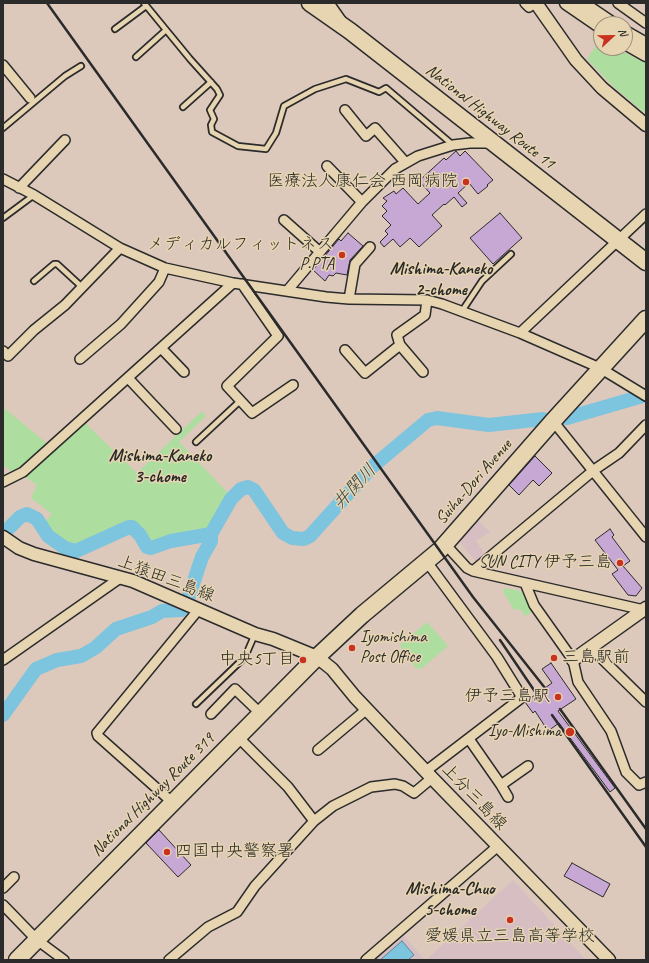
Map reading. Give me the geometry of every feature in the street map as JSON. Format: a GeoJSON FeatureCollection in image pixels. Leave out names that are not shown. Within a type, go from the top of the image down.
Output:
{"type":"FeatureCollection","features":[{"type":"Feature","properties":{"kind":"highway","name":"National Highway Route 11"},"geometry":{"type":"LineString","coordinates":[[310,3],[350,31],[646,262]]}},
{"type":"Feature","properties":{"kind":"highway","name":"Suiha-Dori Avenue"},"geometry":{"type":"LineString","coordinates":[[317,657],[362,615],[427,562],[445,544],[553,420],[646,319]]}},
{"type":"Feature","properties":{"kind":"highway","name":"National Highway Route 319"},"geometry":{"type":"LineString","coordinates":[[17,960],[237,736],[317,657]]}},
{"type":"Feature","properties":{"kind":"main road"},"geometry":{"type":"LineString","coordinates":[[566,3],[582,5],[600,16]]}},
{"type":"Feature","properties":{"kind":"main road"},"geometry":{"type":"LineString","coordinates":[[539,5],[576,60],[602,88],[646,125]]}},
{"type":"Feature","properties":{"kind":"main road"},"geometry":{"type":"LineString","coordinates":[[582,5],[593,18]]}},
{"type":"Feature","properties":{"kind":"main road"},"geometry":{"type":"LineString","coordinates":[[633,37],[646,44]]}},
{"type":"Feature","properties":{"kind":"main road"},"geometry":{"type":"LineString","coordinates":[[633,48],[646,55]]}},
{"type":"Feature","properties":{"kind":"main road","name":"上猿田三島線"},"geometry":{"type":"LineString","coordinates":[[4,537],[19,548],[34,554],[133,581],[254,634],[279,641],[317,657]]}},
{"type":"Feature","properties":{"kind":"main road"},"geometry":{"type":"LineString","coordinates":[[574,660],[645,609]]}},
{"type":"Feature","properties":{"kind":"main road","name":"上分三島線"},"geometry":{"type":"LineString","coordinates":[[317,657],[332,669],[429,775],[609,960]]}},
{"type":"Feature","properties":{"kind":"street"},"geometry":{"type":"LineString","coordinates":[[329,3],[350,31]]}},
{"type":"Feature","properties":{"kind":"street"},"geometry":{"type":"LineString","coordinates":[[525,3],[529,7],[539,5]]}},
{"type":"Feature","properties":{"kind":"street"},"geometry":{"type":"LineString","coordinates":[[618,3],[646,23]]}},
{"type":"Feature","properties":{"kind":"street"},"geometry":{"type":"LineString","coordinates":[[3,66],[30,98]]}},
{"type":"Feature","properties":{"kind":"street"},"geometry":{"type":"LineString","coordinates":[[345,110],[366,136],[375,128],[405,162]]}},
{"type":"Feature","properties":{"kind":"street"},"geometry":{"type":"LineString","coordinates":[[19,188],[65,140]]}},
{"type":"Feature","properties":{"kind":"street"},"geometry":{"type":"LineString","coordinates":[[287,291],[383,179],[405,162],[418,156],[453,145],[492,143]]}},
{"type":"Feature","properties":{"kind":"street"},"geometry":{"type":"LineString","coordinates":[[327,166],[362,202]]}},
{"type":"Feature","properties":{"kind":"street"},"geometry":{"type":"LineString","coordinates":[[3,179],[34,195],[120,248],[165,268],[237,284],[349,299],[426,300],[462,311],[520,333],[600,368],[643,394]]}},
{"type":"Feature","properties":{"kind":"street"},"geometry":{"type":"LineString","coordinates":[[520,333],[646,214]]}},
{"type":"Feature","properties":{"kind":"street"},"geometry":{"type":"LineString","coordinates":[[284,220],[320,252]]}},
{"type":"Feature","properties":{"kind":"street"},"geometry":{"type":"LineString","coordinates":[[349,299],[355,264],[370,247]]}},
{"type":"Feature","properties":{"kind":"street"},"geometry":{"type":"LineString","coordinates":[[3,351],[8,356],[82,287],[120,248]]}},
{"type":"Feature","properties":{"kind":"street"},"geometry":{"type":"LineString","coordinates":[[80,359],[121,324],[160,282],[165,268]]}},
{"type":"Feature","properties":{"kind":"street"},"geometry":{"type":"LineString","coordinates":[[3,482],[23,472],[161,348],[237,284]]}},
{"type":"Feature","properties":{"kind":"street"},"geometry":{"type":"LineString","coordinates":[[237,284],[278,336],[227,386],[252,413],[292,386]]}},
{"type":"Feature","properties":{"kind":"street"},"geometry":{"type":"LineString","coordinates":[[423,372],[400,344],[397,335],[425,315],[426,300]]}},
{"type":"Feature","properties":{"kind":"street"},"geometry":{"type":"LineString","coordinates":[[345,350],[365,373],[400,344]]}},
{"type":"Feature","properties":{"kind":"street"},"geometry":{"type":"LineString","coordinates":[[161,348],[184,372]]}},
{"type":"Feature","properties":{"kind":"street"},"geometry":{"type":"LineString","coordinates":[[128,378],[176,429]]}},
{"type":"Feature","properties":{"kind":"street"},"geometry":{"type":"LineString","coordinates":[[553,420],[646,537]]}},
{"type":"Feature","properties":{"kind":"street"},"geometry":{"type":"LineString","coordinates":[[473,571],[594,470],[620,453],[646,425]]}},
{"type":"Feature","properties":{"kind":"street"},"geometry":{"type":"LineString","coordinates":[[445,544],[467,568],[473,571],[645,609]]}},
{"type":"Feature","properties":{"kind":"street"},"geometry":{"type":"LineString","coordinates":[[169,960],[208,927],[236,912],[255,886],[314,821],[333,806],[371,787],[395,784],[403,786],[414,794],[429,775],[469,739],[520,700],[520,694],[497,657],[427,562]]}},
{"type":"Feature","properties":{"kind":"street"},"geometry":{"type":"LineString","coordinates":[[3,660],[120,578]]}},
{"type":"Feature","properties":{"kind":"street"},"geometry":{"type":"LineString","coordinates":[[525,583],[534,605],[574,660],[578,682],[611,731],[626,772],[639,785],[646,782]]}},
{"type":"Feature","properties":{"kind":"street"},"geometry":{"type":"LineString","coordinates":[[172,802],[98,736],[97,733],[190,605]]}},
{"type":"Feature","properties":{"kind":"street"},"geometry":{"type":"LineString","coordinates":[[591,648],[646,702]]}},
{"type":"Feature","properties":{"kind":"street"},"geometry":{"type":"LineString","coordinates":[[211,714],[235,690],[260,713]]}},
{"type":"Feature","properties":{"kind":"street"},"geometry":{"type":"LineString","coordinates":[[318,750],[367,709]]}},
{"type":"Feature","properties":{"kind":"street"},"geometry":{"type":"LineString","coordinates":[[237,736],[288,787],[314,821]]}},
{"type":"Feature","properties":{"kind":"street"},"geometry":{"type":"LineString","coordinates":[[469,739],[508,796]]}},
{"type":"Feature","properties":{"kind":"street"},"geometry":{"type":"LineString","coordinates":[[501,785],[528,766]]}},
{"type":"Feature","properties":{"kind":"street"},"geometry":{"type":"LineString","coordinates":[[366,960],[498,846]]}},
{"type":"Feature","properties":{"kind":"street"},"geometry":{"type":"LineString","coordinates":[[3,888],[14,876]]}},
{"type":"Feature","properties":{"kind":"street"},"geometry":{"type":"LineString","coordinates":[[3,905],[37,940],[64,960]]}},
{"type":"Feature","properties":{"kind":"lane"},"geometry":{"type":"LineString","coordinates":[[115,29],[146,4],[166,30],[211,82],[220,95],[210,108],[214,119],[210,128],[212,132],[238,146],[266,149],[276,133],[284,106],[315,89],[346,79],[379,92],[386,88],[453,145]]}},
{"type":"Feature","properties":{"kind":"lane"},"geometry":{"type":"LineString","coordinates":[[136,57],[166,30]]}},
{"type":"Feature","properties":{"kind":"lane"},"geometry":{"type":"LineString","coordinates":[[3,128],[65,76],[80,66]]}},
{"type":"Feature","properties":{"kind":"lane"},"geometry":{"type":"LineString","coordinates":[[183,106],[211,82]]}},
{"type":"Feature","properties":{"kind":"lane"},"geometry":{"type":"LineString","coordinates":[[3,218],[34,195]]}},
{"type":"Feature","properties":{"kind":"lane"},"geometry":{"type":"LineString","coordinates":[[462,311],[482,282],[511,254]]}},
{"type":"Feature","properties":{"kind":"lane"},"geometry":{"type":"LineString","coordinates":[[34,281],[54,264],[57,264],[82,287]]}},
{"type":"Feature","properties":{"kind":"lane"},"geometry":{"type":"LineString","coordinates":[[196,442],[240,401]]}},
{"type":"Feature","properties":{"kind":"lane"},"geometry":{"type":"LineString","coordinates":[[196,704],[245,656],[254,634]]}},
{"type":"Feature","properties":{"kind":"shaded area"},"geometry":{"type":"Polygon","coordinates":[[[477,519],[490,532],[476,541],[485,554],[476,562],[458,540],[477,519]]]}},
{"type":"Feature","properties":{"kind":"shaded area","name":"愛媛県立三島高等学校"},"geometry":{"type":"Polygon","coordinates":[[[513,880],[586,960],[426,960],[513,880]]]}},
{"type":"Feature","properties":{"kind":"shaded area","name":"愛媛県立三島高等学校"},"geometry":{"type":"Polygon","coordinates":[[[403,935],[425,960],[372,960],[403,935]]]}},
{"type":"Feature","properties":{"kind":"green space"},"geometry":{"type":"Polygon","coordinates":[[[593,50],[593,56],[632,56],[646,63],[646,114],[614,87],[587,59],[593,50]]]}},
{"type":"Feature","properties":{"kind":"green space"},"geometry":{"type":"Polygon","coordinates":[[[3,407],[49,445],[83,421],[137,473],[202,411],[206,416],[179,442],[230,495],[208,531],[182,536],[150,545],[134,526],[127,523],[76,547],[68,546],[49,532],[44,523],[52,514],[31,498],[37,485],[24,476],[12,472],[3,465],[3,407]]]}},
{"type":"Feature","properties":{"kind":"green space"},"geometry":{"type":"Polygon","coordinates":[[[504,588],[518,590],[523,594],[532,612],[525,616],[520,609],[514,610],[503,592],[504,588]]]}},
{"type":"Feature","properties":{"kind":"green space"},"geometry":{"type":"Polygon","coordinates":[[[427,622],[448,646],[421,669],[416,668],[405,656],[400,645],[427,622]]]}},
{"type":"Feature","properties":{"kind":"water"},"geometry":{"type":"Polygon","coordinates":[[[402,941],[414,955],[408,960],[380,960],[402,941]]]}},
{"type":"Feature","properties":{"kind":"building"},"geometry":{"type":"Polygon","coordinates":[[[456,151],[460,156],[465,151],[493,180],[478,194],[469,183],[458,193],[467,203],[462,207],[454,197],[445,205],[444,204],[432,215],[442,226],[419,247],[410,238],[400,247],[393,239],[384,247],[380,242],[388,234],[385,231],[391,225],[382,216],[387,211],[382,206],[387,201],[383,198],[394,191],[396,194],[403,188],[418,204],[430,193],[419,181],[444,158],[446,160],[456,151]]]}},
{"type":"Feature","properties":{"kind":"building"},"geometry":{"type":"Polygon","coordinates":[[[500,213],[522,238],[493,264],[470,238],[500,213]]]}},
{"type":"Feature","properties":{"kind":"building","name":"メディカルフィットネス P.PTA"},"geometry":{"type":"Polygon","coordinates":[[[348,233],[363,246],[350,260],[347,275],[336,273],[333,276],[329,275],[325,281],[313,270],[339,239],[341,241],[348,233]]]}},
{"type":"Feature","properties":{"kind":"building"},"geometry":{"type":"Polygon","coordinates":[[[535,456],[552,473],[539,486],[533,480],[519,495],[509,485],[535,456]]]}},
{"type":"Feature","properties":{"kind":"building","name":"SUN CITY 伊予三島"},"geometry":{"type":"Polygon","coordinates":[[[610,529],[614,535],[612,537],[630,561],[623,566],[642,588],[636,596],[628,595],[612,574],[618,570],[595,540],[610,529]]]}},
{"type":"Feature","properties":{"kind":"building","name":"伊予三島駅"},"geometry":{"type":"Polygon","coordinates":[[[551,663],[576,699],[558,711],[615,788],[610,792],[559,723],[548,731],[535,711],[533,713],[525,702],[552,683],[542,669],[551,663]]]}},
{"type":"Feature","properties":{"kind":"building","name":"四国中央警察署"},"geometry":{"type":"Polygon","coordinates":[[[159,830],[191,865],[178,877],[146,843],[159,830]]]}},
{"type":"Feature","properties":{"kind":"building"},"geometry":{"type":"Polygon","coordinates":[[[572,863],[610,884],[603,897],[564,876],[572,863]]]}},
{"type":"Feature","properties":{"kind":"waterway","name":"井関川"},"geometry":{"type":"LineString","coordinates":[[567,418],[646,395]]}},
{"type":"Feature","properties":{"kind":"waterway","name":"井関川"},"geometry":{"type":"LineString","coordinates":[[3,715],[36,669],[57,660],[81,656],[95,648],[116,629],[152,617],[162,611],[181,610],[189,596],[202,557],[211,541],[211,534],[231,499],[241,489],[248,487],[254,490],[283,533],[292,538],[304,539],[310,536],[372,467],[428,420],[437,418],[489,425],[543,419]]}},
{"type":"Feature","properties":{"kind":"waterway"},"geometry":{"type":"LineString","coordinates":[[3,534],[20,517],[27,514],[37,519],[48,536],[65,548],[76,551],[129,527],[132,527],[140,535],[147,547],[151,548],[171,541],[211,534]]}},
{"type":"Feature","properties":{"kind":"railway"},"geometry":{"type":"LineString","coordinates":[[47,3],[473,597],[545,688]]}},
{"type":"Feature","properties":{"kind":"railway"},"geometry":{"type":"LineString","coordinates":[[500,640],[540,699]]}},
{"type":"Feature","properties":{"kind":"railway"},"geometry":{"type":"LineString","coordinates":[[560,709],[646,829]]}},
{"type":"Feature","properties":{"kind":"railway"},"geometry":{"type":"LineString","coordinates":[[552,715],[646,847]]}},
{"type":"Feature","properties":{"kind":"place","name":"医療法人康仁会 西岡病院"},"geometry":{"type":"Point","coordinates":[466,182]}},
{"type":"Feature","properties":{"kind":"place","name":"メディカルフィットネス P.PTA"},"geometry":{"type":"Point","coordinates":[342,255]}},
{"type":"Feature","properties":{"kind":"place","name":"SUN CITY 伊予三島"},"geometry":{"type":"Point","coordinates":[620,563]}},
{"type":"Feature","properties":{"kind":"place","name":"Iyomishima Post Office"},"geometry":{"type":"Point","coordinates":[352,648]}},
{"type":"Feature","properties":{"kind":"place","name":"三島駅前"},"geometry":{"type":"Point","coordinates":[554,658]}},
{"type":"Feature","properties":{"kind":"place","name":"中央5丁目"},"geometry":{"type":"Point","coordinates":[303,660]}},
{"type":"Feature","properties":{"kind":"place","name":"伊予三島駅"},"geometry":{"type":"Point","coordinates":[558,697]}},
{"type":"Feature","properties":{"kind":"place","name":"Iyo-Mishima"},"geometry":{"type":"Point","coordinates":[570,732]}},
{"type":"Feature","properties":{"kind":"place","name":"四国中央警察署"},"geometry":{"type":"Point","coordinates":[167,852]}},
{"type":"Feature","properties":{"kind":"place","name":"愛媛県立三島高等学校"},"geometry":{"type":"Point","coordinates":[510,920]}},
{"type":"Feature","properties":{"kind":"district","name":"Mishima-Kaneko 2-chome"},"geometry":{"type":"Point","coordinates":[441,279]}},
{"type":"Feature","properties":{"kind":"district","name":"Mishima-Kaneko 3-chome"},"geometry":{"type":"Point","coordinates":[160,466]}},
{"type":"Feature","properties":{"kind":"district","name":"Mishima-Chuo 5-chome"},"geometry":{"type":"Point","coordinates":[450,899]}}]}
